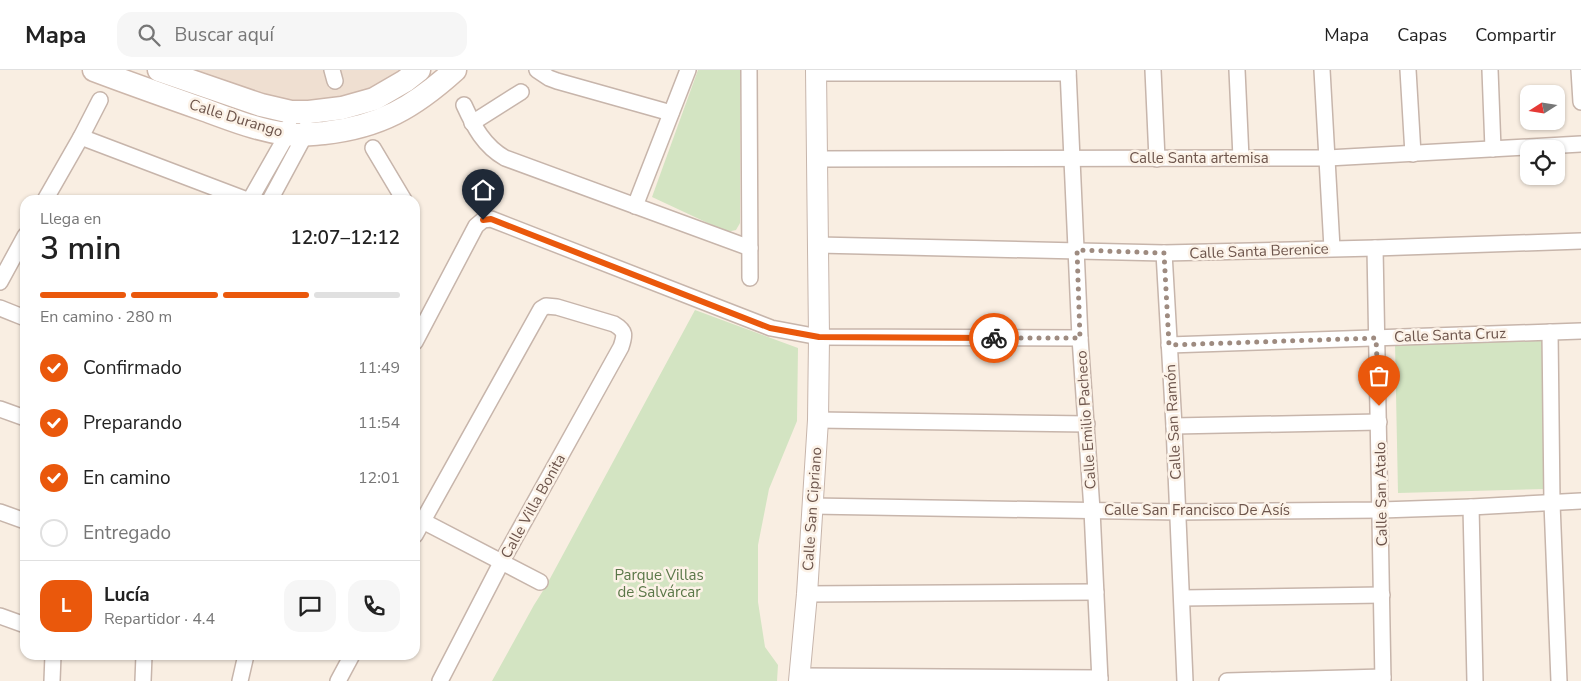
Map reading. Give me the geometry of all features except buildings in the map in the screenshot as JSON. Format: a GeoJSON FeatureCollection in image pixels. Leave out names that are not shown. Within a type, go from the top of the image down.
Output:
{"type":"FeatureCollection","features":[{"type":"Feature","properties":{"kind":"main road","name":"Calle Durango"},"geometry":{"type":"LineString","coordinates":[[94,70],[253,127],[296,135],[344,131],[379,122],[408,107],[436,87],[455,70]]}},
{"type":"Feature","properties":{"kind":"main road","name":"Calle Durango"},"geometry":{"type":"LineString","coordinates":[[159,70],[261,105],[300,112],[342,108],[374,98],[405,81],[419,70]]}},
{"type":"Feature","properties":{"kind":"street"},"geometry":{"type":"LineString","coordinates":[[538,70],[549,78],[566,77],[671,113]]}},
{"type":"Feature","properties":{"kind":"street"},"geometry":{"type":"LineString","coordinates":[[635,206],[688,70]]}},
{"type":"Feature","properties":{"kind":"street"},"geometry":{"type":"LineString","coordinates":[[749,70],[750,278]]}},
{"type":"Feature","properties":{"kind":"street"},"geometry":{"type":"LineString","coordinates":[[1153,70],[1157,159]]}},
{"type":"Feature","properties":{"kind":"street"},"geometry":{"type":"LineString","coordinates":[[1237,70],[1241,158]]}},
{"type":"Feature","properties":{"kind":"street"},"geometry":{"type":"LineString","coordinates":[[1322,70],[1332,248]]}},
{"type":"Feature","properties":{"kind":"street"},"geometry":{"type":"LineString","coordinates":[[1408,70],[1413,154]]}},
{"type":"Feature","properties":{"kind":"street"},"geometry":{"type":"LineString","coordinates":[[1490,70],[1493,149]]}},
{"type":"Feature","properties":{"kind":"street"},"geometry":{"type":"LineString","coordinates":[[1579,70],[1581,102]]}},
{"type":"Feature","properties":{"kind":"street"},"geometry":{"type":"LineString","coordinates":[[816,71],[1068,72]]}},
{"type":"Feature","properties":{"kind":"street","name":"Calle San Cipriano"},"geometry":{"type":"LineString","coordinates":[[800,679],[818,420],[816,71]]}},
{"type":"Feature","properties":{"kind":"street","name":"Calle Emilio Pacheco"},"geometry":{"type":"LineString","coordinates":[[1068,72],[1080,338],[1087,424],[1100,679]]}},
{"type":"Feature","properties":{"kind":"street"},"geometry":{"type":"LineString","coordinates":[[472,123],[521,92]]}},
{"type":"Feature","properties":{"kind":"street"},"geometry":{"type":"LineString","coordinates":[[48,195],[100,100]]}},
{"type":"Feature","properties":{"kind":"street"},"geometry":{"type":"LineString","coordinates":[[464,105],[472,123],[485,143],[505,158],[750,248]]}},
{"type":"Feature","properties":{"kind":"street"},"geometry":{"type":"LineString","coordinates":[[272,195],[296,135],[300,112]]}},
{"type":"Feature","properties":{"kind":"street"},"geometry":{"type":"LineString","coordinates":[[252,195],[296,135]]}},
{"type":"Feature","properties":{"kind":"street"},"geometry":{"type":"LineString","coordinates":[[81,137],[235,195]]}},
{"type":"Feature","properties":{"kind":"street","name":"Calle Santa artemisa"},"geometry":{"type":"LineString","coordinates":[[817,159],[1328,158],[1581,144]]}},
{"type":"Feature","properties":{"kind":"street"},"geometry":{"type":"LineString","coordinates":[[372,148],[401,195]]}},
{"type":"Feature","properties":{"kind":"street"},"geometry":{"type":"LineString","coordinates":[[420,332],[476,226],[483,220],[491,219],[770,328],[819,337],[1080,338]]}},
{"type":"Feature","properties":{"kind":"street","name":"Calle Santa Berenice"},"geometry":{"type":"LineString","coordinates":[[818,245],[1164,253],[1375,248],[1581,240]]}},
{"type":"Feature","properties":{"kind":"street"},"geometry":{"type":"LineString","coordinates":[[0,282],[20,245]]}},
{"type":"Feature","properties":{"kind":"street","name":"Calle San Atalo"},"geometry":{"type":"LineString","coordinates":[[1375,248],[1383,679]]}},
{"type":"Feature","properties":{"kind":"street","name":"Calle San Ramón"},"geometry":{"type":"LineString","coordinates":[[1164,253],[1174,426],[1185,681]]}},
{"type":"Feature","properties":{"kind":"street","name":"Calle Villa Bonita"},"geometry":{"type":"LineString","coordinates":[[420,519],[538,314],[546,306],[556,307],[614,324],[623,332],[624,337],[621,347],[502,563],[440,681]]}},
{"type":"Feature","properties":{"kind":"street"},"geometry":{"type":"LineString","coordinates":[[0,308],[20,316]]}},
{"type":"Feature","properties":{"kind":"street","name":"Calle Santa Cruz"},"geometry":{"type":"LineString","coordinates":[[1169,345],[1581,331]]}},
{"type":"Feature","properties":{"kind":"street"},"geometry":{"type":"LineString","coordinates":[[1550,332],[1552,503],[1559,681]]}},
{"type":"Feature","properties":{"kind":"street"},"geometry":{"type":"LineString","coordinates":[[0,409],[20,416]]}},
{"type":"Feature","properties":{"kind":"street"},"geometry":{"type":"LineString","coordinates":[[818,420],[1087,424]]}},
{"type":"Feature","properties":{"kind":"street"},"geometry":{"type":"LineString","coordinates":[[1174,426],[1379,422]]}},
{"type":"Feature","properties":{"kind":"street","name":"Calle San Francisco De Asís"},"geometry":{"type":"LineString","coordinates":[[812,506],[1178,512],[1381,510],[1581,501]]}},
{"type":"Feature","properties":{"kind":"street"},"geometry":{"type":"LineString","coordinates":[[1471,507],[1475,681]]}},
{"type":"Feature","properties":{"kind":"street"},"geometry":{"type":"LineString","coordinates":[[0,512],[20,519]]}},
{"type":"Feature","properties":{"kind":"street"},"geometry":{"type":"LineString","coordinates":[[420,525],[540,582]]}},
{"type":"Feature","properties":{"kind":"street"},"geometry":{"type":"LineString","coordinates":[[807,594],[1096,592]]}},
{"type":"Feature","properties":{"kind":"street"},"geometry":{"type":"LineString","coordinates":[[1182,598],[1382,595]]}},
{"type":"Feature","properties":{"kind":"street"},"geometry":{"type":"LineString","coordinates":[[0,616],[20,623]]}},
{"type":"Feature","properties":{"kind":"street"},"geometry":{"type":"LineString","coordinates":[[52,681],[53,660]]}},
{"type":"Feature","properties":{"kind":"street"},"geometry":{"type":"LineString","coordinates":[[142,681],[144,660]]}},
{"type":"Feature","properties":{"kind":"street"},"geometry":{"type":"LineString","coordinates":[[240,681],[245,660]]}},
{"type":"Feature","properties":{"kind":"street"},"geometry":{"type":"LineString","coordinates":[[338,681],[349,660]]}},
{"type":"Feature","properties":{"kind":"street"},"geometry":{"type":"LineString","coordinates":[[800,679],[1100,679]]}},
{"type":"Feature","properties":{"kind":"street"},"geometry":{"type":"LineString","coordinates":[[1227,681],[1383,679]]}},
{"type":"Feature","properties":{"kind":"shaded area"},"geometry":{"type":"Polygon","coordinates":[[[178,70],[403,70],[383,87],[316,104],[260,99],[178,70]]]}},
{"type":"Feature","properties":{"kind":"green space"},"geometry":{"type":"Polygon","coordinates":[[[698,70],[740,70],[740,223],[736,230],[727,232],[652,197],[698,70]]]}},
{"type":"Feature","properties":{"kind":"green space","name":"Parque Villas de Salvárcar"},"geometry":{"type":"Polygon","coordinates":[[[695,310],[798,348],[797,421],[769,489],[758,545],[758,602],[765,647],[778,665],[777,681],[492,681],[546,586],[695,310]]]}},
{"type":"Feature","properties":{"kind":"green space"},"geometry":{"type":"Polygon","coordinates":[[[1542,341],[1546,489],[1398,493],[1395,344],[1542,341]]]}},
{"type":"Feature","properties":{"kind":"way so far"},"geometry":{"type":"LineString","coordinates":[[994,338],[1080,338],[1077,250],[1164,253],[1169,345],[1376,338],[1379,406]]}},
{"type":"Feature","properties":{"kind":"route"},"geometry":{"type":"LineString","coordinates":[[483,220],[491,219],[770,328],[819,337],[994,338]]}}]}
